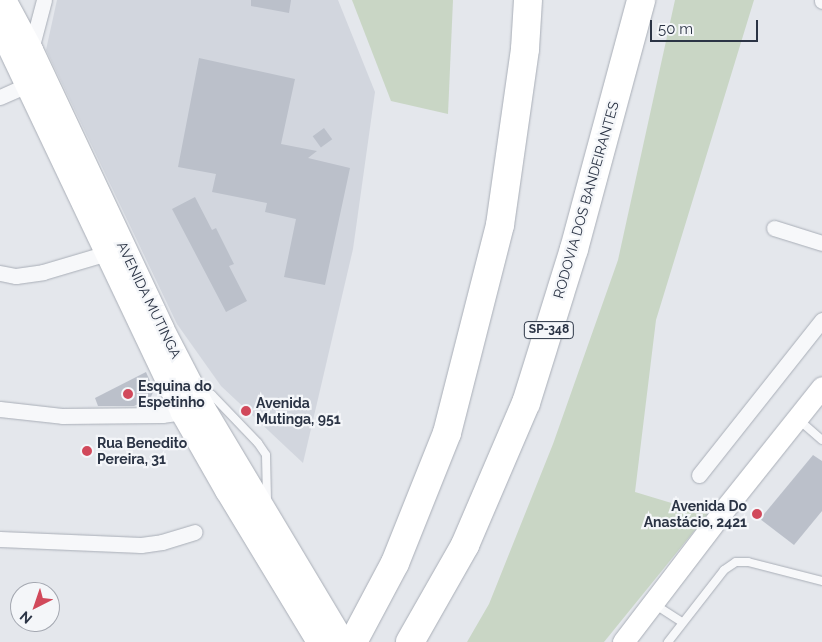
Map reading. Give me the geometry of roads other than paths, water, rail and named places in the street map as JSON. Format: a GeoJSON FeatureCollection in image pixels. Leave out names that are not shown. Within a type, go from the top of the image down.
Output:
{"type":"FeatureCollection","features":[{"type":"Feature","properties":{"kind":"highway"},"geometry":{"type":"LineString","coordinates":[[353,642],[395,563],[447,433],[500,225],[525,49],[528,0]]}},
{"type":"Feature","properties":{"kind":"highway","name":"RODOVIA DOS BANDEIRANTES"},"geometry":{"type":"LineString","coordinates":[[410,642],[465,545],[526,403],[574,249],[640,0]]}},
{"type":"Feature","properties":{"kind":"main road","name":"AVENIDA MUTINGA"},"geometry":{"type":"LineString","coordinates":[[4,0],[31,50],[136,274],[193,386],[193,410],[267,517],[272,544],[343,642]]}},
{"type":"Feature","properties":{"kind":"main road","name":"AVENIDA MUTINGA"},"geometry":{"type":"LineString","coordinates":[[0,27],[107,253],[193,410],[272,544],[319,642]]}},
{"type":"Feature","properties":{"kind":"main road"},"geometry":{"type":"LineString","coordinates":[[624,642],[822,387]]}},
{"type":"Feature","properties":{"kind":"street"},"geometry":{"type":"LineString","coordinates":[[0,97],[27,85],[31,50],[44,0]]}},
{"type":"Feature","properties":{"kind":"street"},"geometry":{"type":"LineString","coordinates":[[774,228],[822,243]]}},
{"type":"Feature","properties":{"kind":"street"},"geometry":{"type":"LineString","coordinates":[[0,273],[16,276],[43,272],[107,253],[136,274]]}},
{"type":"Feature","properties":{"kind":"street"},"geometry":{"type":"LineString","coordinates":[[699,475],[822,320]]}},
{"type":"Feature","properties":{"kind":"street"},"geometry":{"type":"LineString","coordinates":[[0,409],[62,416],[193,410]]}},
{"type":"Feature","properties":{"kind":"street"},"geometry":{"type":"LineString","coordinates":[[0,539],[141,545],[162,542],[194,532]]}},
{"type":"Feature","properties":{"kind":"lane"},"geometry":{"type":"LineString","coordinates":[[193,386],[212,395],[258,443],[266,454],[267,517]]}},
{"type":"Feature","properties":{"kind":"lane"},"geometry":{"type":"LineString","coordinates":[[797,418],[822,440]]}},
{"type":"Feature","properties":{"kind":"lane"},"geometry":{"type":"LineString","coordinates":[[668,642],[724,570],[736,562],[748,562],[822,581]]}},
{"type":"Feature","properties":{"kind":"lane"},"geometry":{"type":"LineString","coordinates":[[653,603],[682,622]]}},
{"type":"Feature","properties":{"kind":"place","name":"Esquina do Espetinho"},"geometry":{"type":"Point","coordinates":[128,394]}},
{"type":"Feature","properties":{"kind":"place","name":"Avenida Mutinga, 951"},"geometry":{"type":"Point","coordinates":[246,411]}},
{"type":"Feature","properties":{"kind":"place","name":"Rua Benedito Pereira, 31"},"geometry":{"type":"Point","coordinates":[87,451]}},
{"type":"Feature","properties":{"kind":"place","name":"Avenida Do Anastácio, 2421"},"geometry":{"type":"Point","coordinates":[757,514]}}]}
